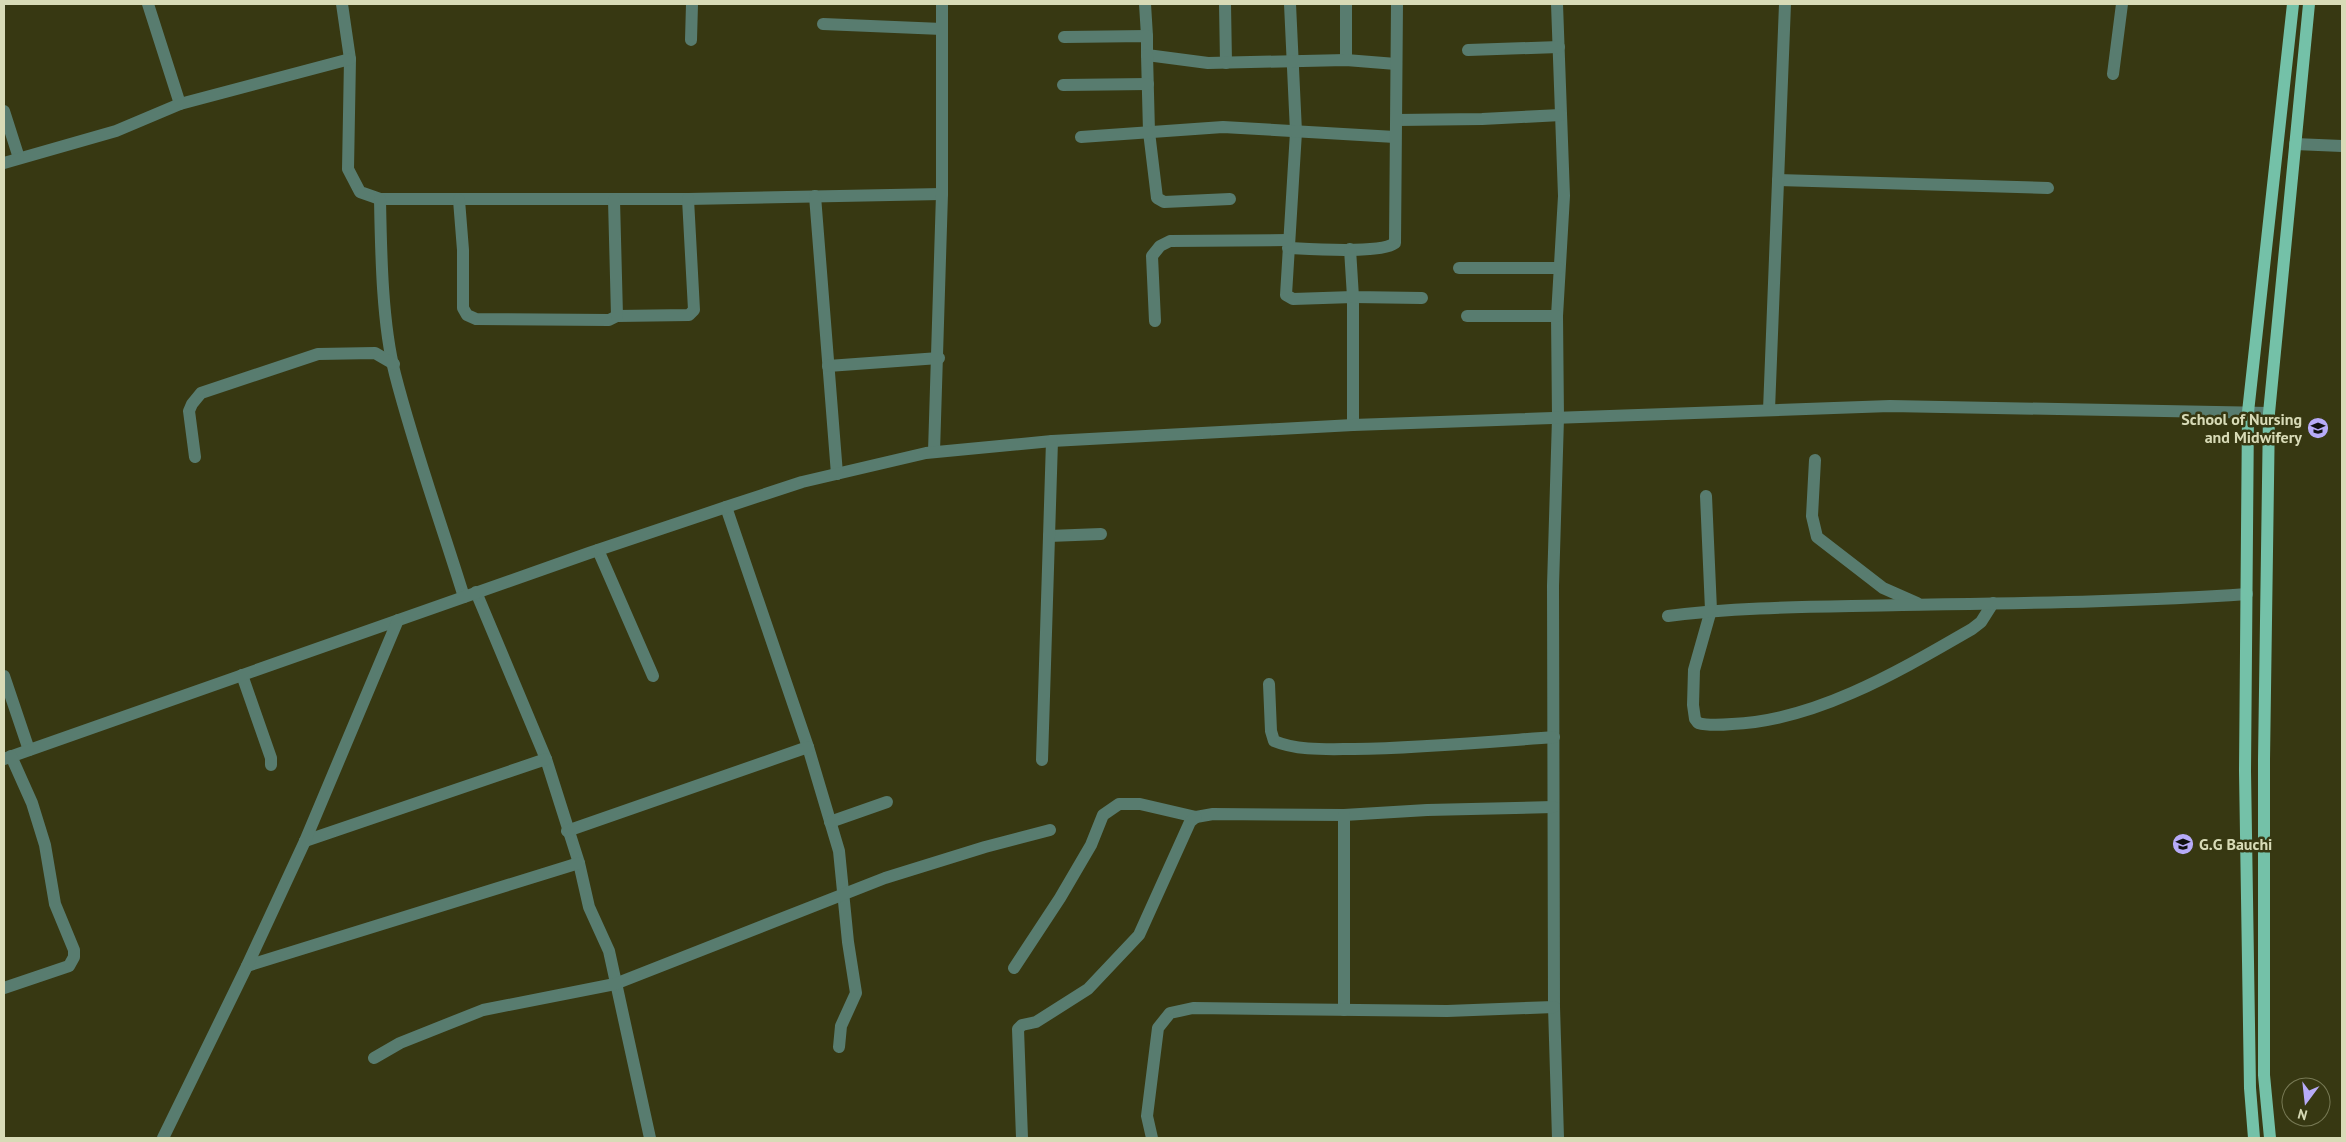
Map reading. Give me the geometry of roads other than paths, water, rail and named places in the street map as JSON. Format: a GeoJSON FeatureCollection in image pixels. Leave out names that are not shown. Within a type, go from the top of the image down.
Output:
{"type":"FeatureCollection","features":[{"type":"Feature","properties":{"kind":"main road"},"geometry":{"type":"LineString","coordinates":[[2254,1138],[2250,1088],[2245,790],[2248,412],[2293,4]]}},
{"type":"Feature","properties":{"kind":"main road"},"geometry":{"type":"LineString","coordinates":[[2270,1138],[2264,1075],[2264,759],[2269,413],[2309,4]]}},
{"type":"Feature","properties":{"kind":"street"},"geometry":{"type":"LineString","coordinates":[[148,4],[180,104]]}},
{"type":"Feature","properties":{"kind":"street"},"geometry":{"type":"LineString","coordinates":[[342,4],[350,59],[348,169],[360,192],[380,199],[614,200],[942,194]]}},
{"type":"Feature","properties":{"kind":"street"},"geometry":{"type":"LineString","coordinates":[[691,40],[692,4]]}},
{"type":"Feature","properties":{"kind":"street"},"geometry":{"type":"LineString","coordinates":[[934,452],[939,358],[942,194],[942,4]]}},
{"type":"Feature","properties":{"kind":"street"},"geometry":{"type":"LineString","coordinates":[[1145,4],[1149,132],[1157,198],[1164,202],[1230,199]]}},
{"type":"Feature","properties":{"kind":"street"},"geometry":{"type":"LineString","coordinates":[[1225,4],[1226,63]]}},
{"type":"Feature","properties":{"kind":"street"},"geometry":{"type":"LineString","coordinates":[[1290,4],[1296,132],[1286,295],[1289,298],[1330,299],[1352,297],[1422,298]]}},
{"type":"Feature","properties":{"kind":"street"},"geometry":{"type":"LineString","coordinates":[[1346,4],[1346,60]]}},
{"type":"Feature","properties":{"kind":"street"},"geometry":{"type":"LineString","coordinates":[[1155,320],[1152,256],[1160,246],[1170,242],[1288,244],[1350,249],[1390,248],[1395,243],[1397,4]]}},
{"type":"Feature","properties":{"kind":"street"},"geometry":{"type":"LineString","coordinates":[[1557,4],[1564,196],[1557,316],[1558,418],[1553,586],[1554,1006],[1558,1138]]}},
{"type":"Feature","properties":{"kind":"street"},"geometry":{"type":"LineString","coordinates":[[1768,410],[1785,4]]}},
{"type":"Feature","properties":{"kind":"street"},"geometry":{"type":"LineString","coordinates":[[2113,74],[2122,4]]}},
{"type":"Feature","properties":{"kind":"street"},"geometry":{"type":"LineString","coordinates":[[823,24],[942,29]]}},
{"type":"Feature","properties":{"kind":"street"},"geometry":{"type":"LineString","coordinates":[[1064,37],[1147,36]]}},
{"type":"Feature","properties":{"kind":"street"},"geometry":{"type":"LineString","coordinates":[[1468,50],[1559,47]]}},
{"type":"Feature","properties":{"kind":"street"},"geometry":{"type":"LineString","coordinates":[[1147,55],[1208,63],[1346,60],[1396,64]]}},
{"type":"Feature","properties":{"kind":"street"},"geometry":{"type":"LineString","coordinates":[[4,163],[116,131],[180,104],[350,59]]}},
{"type":"Feature","properties":{"kind":"street"},"geometry":{"type":"LineString","coordinates":[[1063,85],[1148,84]]}},
{"type":"Feature","properties":{"kind":"street"},"geometry":{"type":"LineString","coordinates":[[4,111],[19,158]]}},
{"type":"Feature","properties":{"kind":"street"},"geometry":{"type":"LineString","coordinates":[[1397,120],[1482,119],[1561,115]]}},
{"type":"Feature","properties":{"kind":"street"},"geometry":{"type":"LineString","coordinates":[[1081,137],[1223,127],[1395,137]]}},
{"type":"Feature","properties":{"kind":"street"},"geometry":{"type":"LineString","coordinates":[[2295,144],[2342,146]]}},
{"type":"Feature","properties":{"kind":"street"},"geometry":{"type":"LineString","coordinates":[[1778,180],[2048,188]]}},
{"type":"Feature","properties":{"kind":"street"},"geometry":{"type":"LineString","coordinates":[[815,196],[837,474]]}},
{"type":"Feature","properties":{"kind":"street"},"geometry":{"type":"LineString","coordinates":[[380,199],[381,247],[394,364],[470,595],[546,759],[567,832],[579,863],[589,907],[609,951],[615,984],[643,1098],[650,1138]]}},
{"type":"Feature","properties":{"kind":"street"},"geometry":{"type":"LineString","coordinates":[[458,200],[463,250],[462,308],[468,316],[476,319],[609,320],[617,316],[689,315],[694,310],[688,199]]}},
{"type":"Feature","properties":{"kind":"street"},"geometry":{"type":"LineString","coordinates":[[614,200],[617,316]]}},
{"type":"Feature","properties":{"kind":"street"},"geometry":{"type":"LineString","coordinates":[[1350,249],[1353,425]]}},
{"type":"Feature","properties":{"kind":"street"},"geometry":{"type":"LineString","coordinates":[[1459,268],[1559,268]]}},
{"type":"Feature","properties":{"kind":"street"},"geometry":{"type":"LineString","coordinates":[[1467,316],[1557,316]]}},
{"type":"Feature","properties":{"kind":"street"},"geometry":{"type":"LineString","coordinates":[[195,457],[189,411],[201,393],[318,354],[375,353],[394,364]]}},
{"type":"Feature","properties":{"kind":"street"},"geometry":{"type":"LineString","coordinates":[[828,366],[939,358]]}},
{"type":"Feature","properties":{"kind":"street"},"geometry":{"type":"LineString","coordinates":[[4,988],[69,966],[74,957],[74,950],[54,904],[45,845],[32,803],[7,757],[598,550],[802,482],[934,452],[1052,441],[1353,425],[1890,406],[2269,413]]}},
{"type":"Feature","properties":{"kind":"street"},"geometry":{"type":"LineString","coordinates":[[1042,760],[1052,441]]}},
{"type":"Feature","properties":{"kind":"street"},"geometry":{"type":"LineString","coordinates":[[1814,460],[1812,516],[1817,537],[1883,588],[1922,605]]}},
{"type":"Feature","properties":{"kind":"street"},"geometry":{"type":"LineString","coordinates":[[1706,496],[1711,610],[1694,670],[1693,705],[1695,719],[1698,723],[1720,725],[1752,724],[1782,718],[1820,705],[1887,676],[1972,629],[1981,622],[1993,603]]}},
{"type":"Feature","properties":{"kind":"street"},"geometry":{"type":"LineString","coordinates":[[726,507],[808,747],[839,850],[845,893],[848,942],[856,994],[841,1026],[839,1047]]}},
{"type":"Feature","properties":{"kind":"street"},"geometry":{"type":"LineString","coordinates":[[1049,536],[1101,534]]}},
{"type":"Feature","properties":{"kind":"street"},"geometry":{"type":"LineString","coordinates":[[598,550],[653,676]]}},
{"type":"Feature","properties":{"kind":"street"},"geometry":{"type":"LineString","coordinates":[[1668,616],[1711,610],[2146,601],[2246,594]]}},
{"type":"Feature","properties":{"kind":"street"},"geometry":{"type":"LineString","coordinates":[[163,1138],[247,966],[305,841],[398,620]]}},
{"type":"Feature","properties":{"kind":"street"},"geometry":{"type":"LineString","coordinates":[[242,675],[271,758],[271,765]]}},
{"type":"Feature","properties":{"kind":"street"},"geometry":{"type":"LineString","coordinates":[[4,676],[29,750]]}},
{"type":"Feature","properties":{"kind":"street"},"geometry":{"type":"LineString","coordinates":[[1269,684],[1271,730],[1274,741],[1284,745],[1330,749],[1388,749],[1554,737]]}},
{"type":"Feature","properties":{"kind":"street"},"geometry":{"type":"LineString","coordinates":[[567,832],[808,747]]}},
{"type":"Feature","properties":{"kind":"street"},"geometry":{"type":"LineString","coordinates":[[305,841],[546,759]]}},
{"type":"Feature","properties":{"kind":"street"},"geometry":{"type":"LineString","coordinates":[[830,822],[887,802]]}},
{"type":"Feature","properties":{"kind":"street"},"geometry":{"type":"LineString","coordinates":[[1014,968],[1060,898],[1091,845],[1103,815],[1119,804],[1140,804],[1196,816],[1213,814],[1344,815],[1427,810],[1553,807]]}},
{"type":"Feature","properties":{"kind":"street"},"geometry":{"type":"LineString","coordinates":[[1344,815],[1344,1010]]}},
{"type":"Feature","properties":{"kind":"street"},"geometry":{"type":"LineString","coordinates":[[1022,1138],[1018,1029],[1022,1025],[1036,1022],[1088,989],[1139,935],[1190,822],[1196,816]]}},
{"type":"Feature","properties":{"kind":"street"},"geometry":{"type":"LineString","coordinates":[[374,1058],[400,1043],[483,1010],[615,984],[885,878],[985,847],[1050,830]]}},
{"type":"Feature","properties":{"kind":"street"},"geometry":{"type":"LineString","coordinates":[[247,966],[579,863]]}},
{"type":"Feature","properties":{"kind":"street"},"geometry":{"type":"LineString","coordinates":[[1152,1138],[1148,1116],[1155,1044],[1158,1028],[1170,1013],[1192,1008],[1447,1011],[1554,1006]]}},
{"type":"Feature","properties":{"kind":"place","name":"School of Nursing and Midwifery"},"geometry":{"type":"Point","coordinates":[2318,428]}},
{"type":"Feature","properties":{"kind":"place","name":"G.G Bauchi"},"geometry":{"type":"Point","coordinates":[2183,844]}}]}
